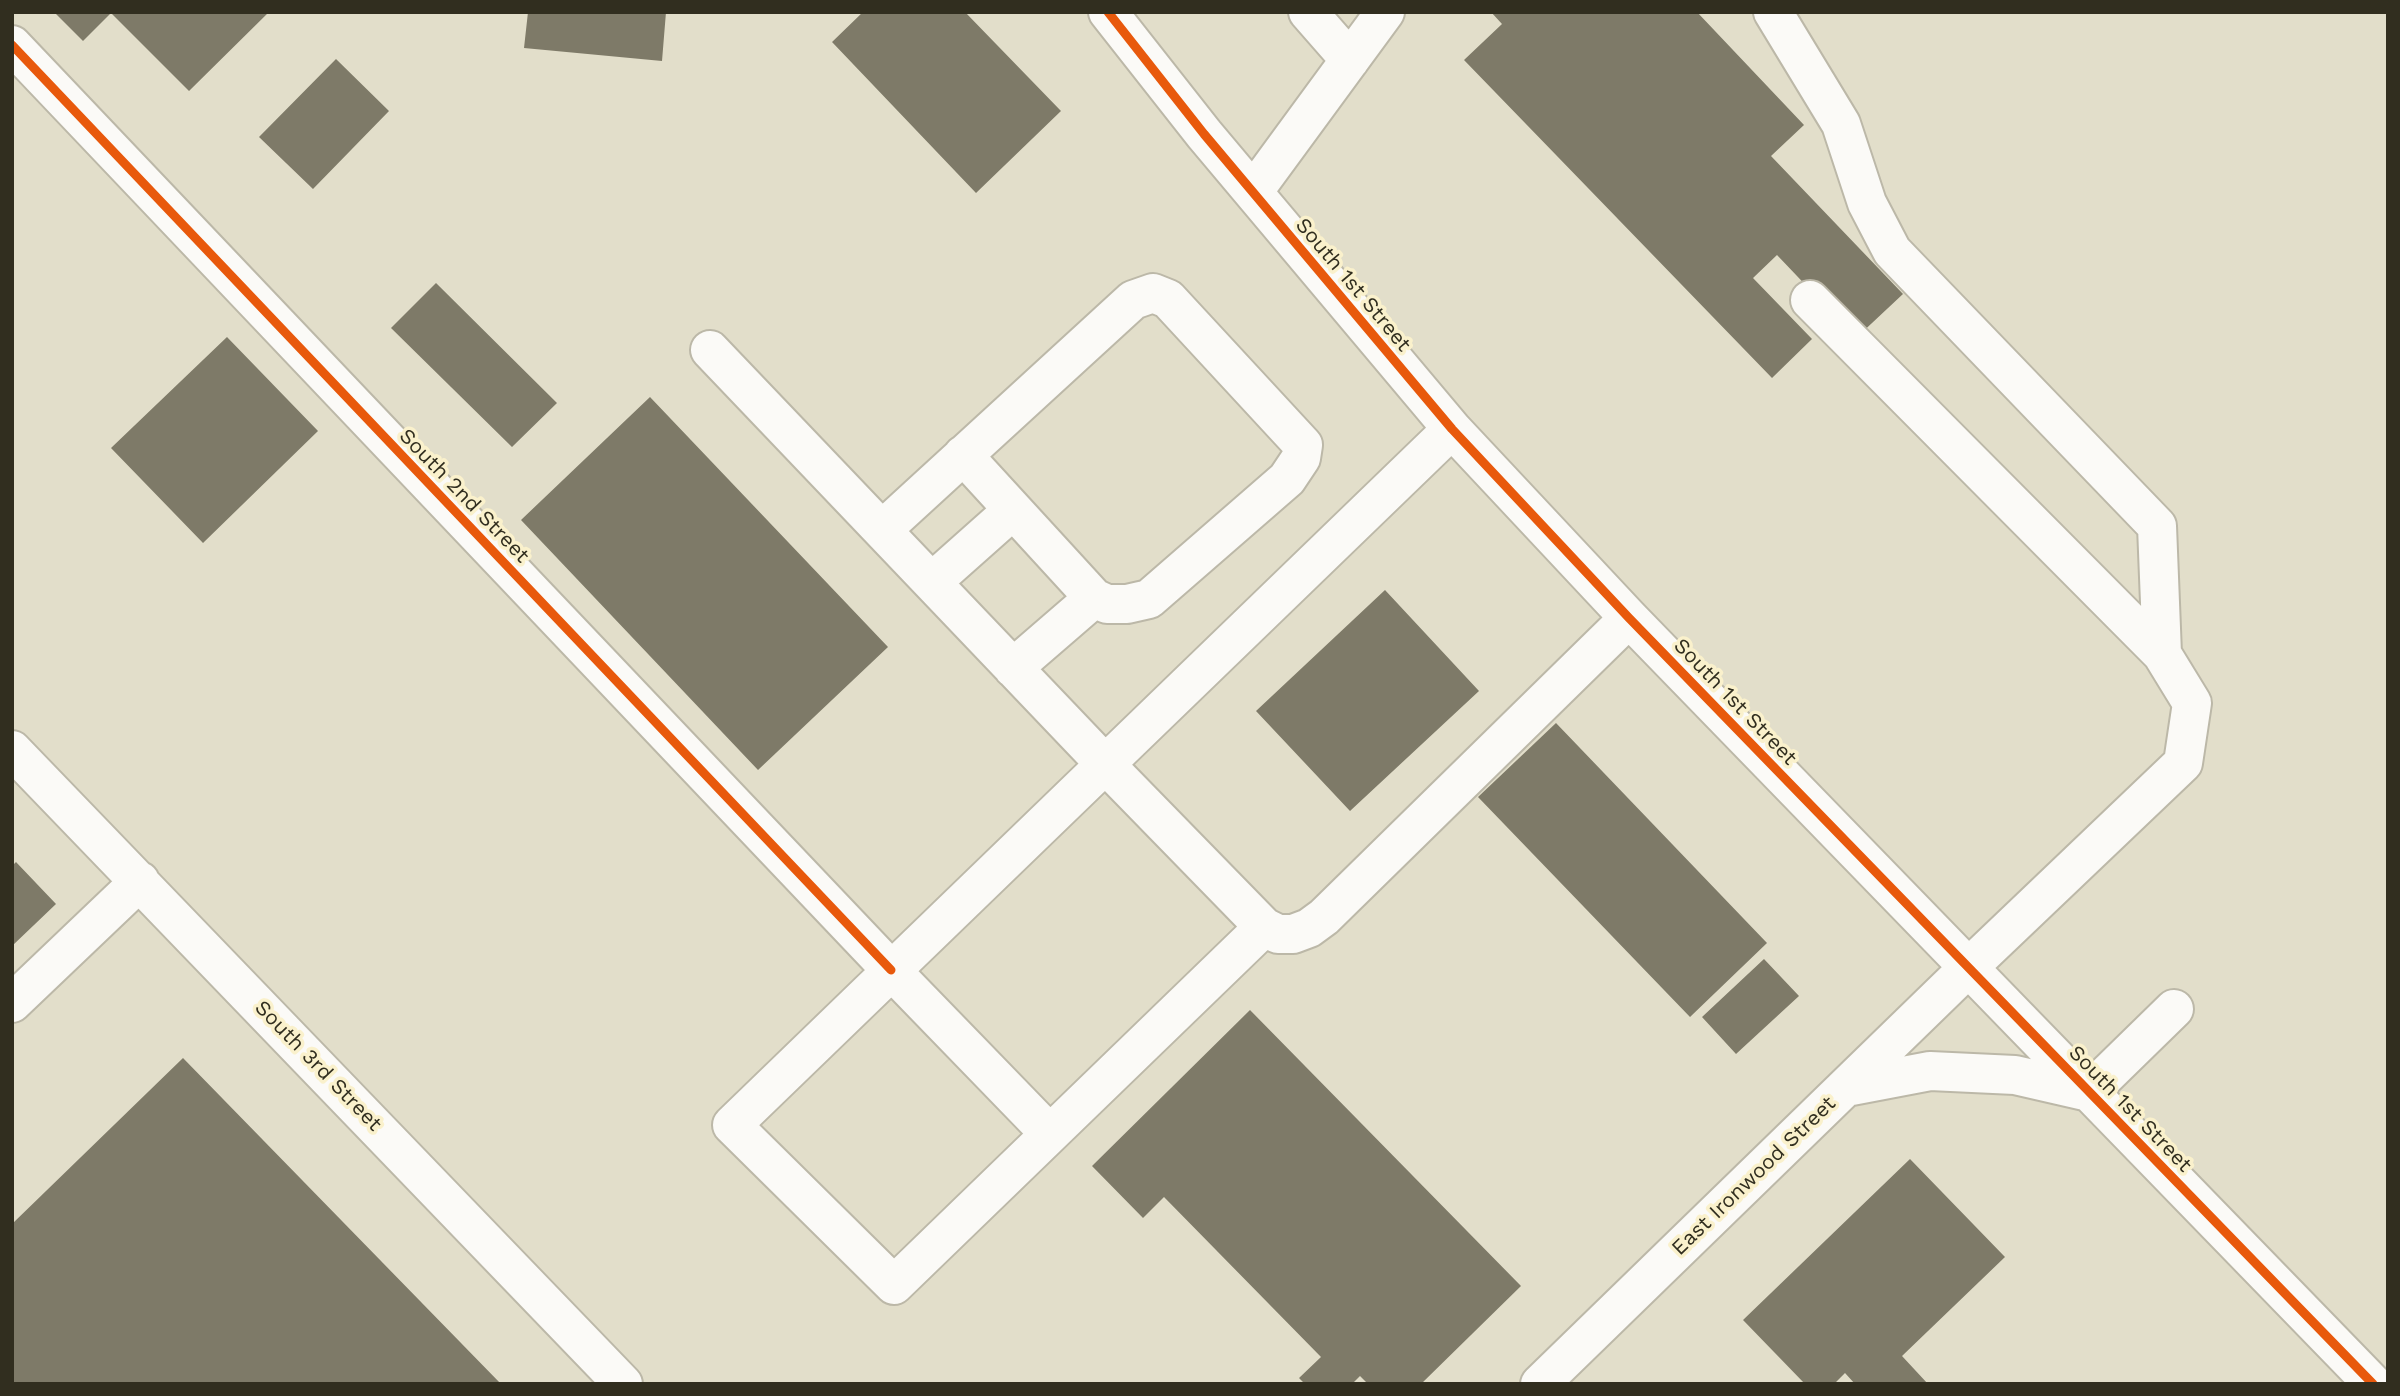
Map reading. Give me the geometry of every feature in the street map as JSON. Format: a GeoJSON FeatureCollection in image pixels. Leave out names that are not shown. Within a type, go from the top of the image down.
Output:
{"type":"FeatureCollection","features":[{"type":"Feature","properties":{"kind":"street","name":"South 1st Street"},"geometry":{"type":"LineString","coordinates":[[1108,12],[1253,192],[1452,429],[1629,618],[2373,1384]]}},
{"type":"Feature","properties":{"kind":"street"},"geometry":{"type":"LineString","coordinates":[[1308,12],[1350,60]]}},
{"type":"Feature","properties":{"kind":"street"},"geometry":{"type":"LineString","coordinates":[[1253,192],[1385,12]]}},
{"type":"Feature","properties":{"kind":"street"},"geometry":{"type":"LineString","coordinates":[[1773,12],[1841,124],[1867,202],[1892,251],[2157,526],[2162,654]]}},
{"type":"Feature","properties":{"kind":"street","name":"South 2nd Street"},"geometry":{"type":"LineString","coordinates":[[12,45],[1050,1134]]}},
{"type":"Feature","properties":{"kind":"street"},"geometry":{"type":"LineString","coordinates":[[882,530],[1133,300],[1153,293],[1168,299],[1303,444],[1301,458],[1287,479],[1149,599],[1127,604],[1107,604],[1094,598],[963,456]]}},
{"type":"Feature","properties":{"kind":"street","name":"East Ironwood Street"},"geometry":{"type":"LineString","coordinates":[[1540,1384],[2183,763],[2192,703],[2162,654],[1810,300]]}},
{"type":"Feature","properties":{"kind":"street"},"geometry":{"type":"LineString","coordinates":[[710,350],[1105,764],[1264,927],[1278,934],[1293,934],[1309,928],[1324,917],[1629,618]]}},
{"type":"Feature","properties":{"kind":"street"},"geometry":{"type":"LineString","coordinates":[[1264,927],[894,1285],[732,1125],[1452,429]]}},
{"type":"Feature","properties":{"kind":"street"},"geometry":{"type":"LineString","coordinates":[[932,582],[1013,510]]}},
{"type":"Feature","properties":{"kind":"street"},"geometry":{"type":"LineString","coordinates":[[1013,668],[1094,598]]}},
{"type":"Feature","properties":{"kind":"street","name":"South 3rd Street"},"geometry":{"type":"LineString","coordinates":[[12,750],[623,1384]]}},
{"type":"Feature","properties":{"kind":"street"},"geometry":{"type":"LineString","coordinates":[[12,1003],[140,881]]}},
{"type":"Feature","properties":{"kind":"street"},"geometry":{"type":"LineString","coordinates":[[1846,1087],[1930,1071],[2015,1075],[2089,1092],[2174,1009]]}},
{"type":"Feature","properties":{"kind":"building"},"geometry":{"type":"Polygon","coordinates":[[[54,12],[269,12],[189,91],[111,13],[83,41],[54,12]]]}},
{"type":"Feature","properties":{"kind":"building"},"geometry":{"type":"Polygon","coordinates":[[[528,12],[666,12],[662,61],[524,48],[528,12]]]}},
{"type":"Feature","properties":{"kind":"building"},"geometry":{"type":"Polygon","coordinates":[[[863,12],[965,12],[1061,111],[976,193],[832,42],[863,12]]]}},
{"type":"Feature","properties":{"kind":"building"},"geometry":{"type":"Polygon","coordinates":[[[1491,12],[1697,12],[1804,125],[1771,156],[1903,294],[1856,338],[1777,255],[1753,278],[1812,339],[1772,378],[1464,60],[1502,24],[1491,12]]]}},
{"type":"Feature","properties":{"kind":"building"},"geometry":{"type":"Polygon","coordinates":[[[336,59],[389,111],[313,189],[259,137],[336,59]]]}},
{"type":"Feature","properties":{"kind":"building"},"geometry":{"type":"Polygon","coordinates":[[[436,283],[557,403],[512,447],[391,328],[436,283]]]}},
{"type":"Feature","properties":{"kind":"building"},"geometry":{"type":"Polygon","coordinates":[[[227,337],[318,431],[203,543],[111,448],[227,337]]]}},
{"type":"Feature","properties":{"kind":"building"},"geometry":{"type":"Polygon","coordinates":[[[650,397],[888,647],[758,770],[521,520],[650,397]]]}},
{"type":"Feature","properties":{"kind":"building"},"geometry":{"type":"Polygon","coordinates":[[[1385,590],[1479,691],[1350,811],[1256,711],[1385,590]]]}},
{"type":"Feature","properties":{"kind":"building"},"geometry":{"type":"Polygon","coordinates":[[[1556,723],[1767,943],[1690,1017],[1478,797],[1556,723]]]}},
{"type":"Feature","properties":{"kind":"building"},"geometry":{"type":"Polygon","coordinates":[[[16,862],[56,904],[12,946],[12,866],[16,862]]]}},
{"type":"Feature","properties":{"kind":"building"},"geometry":{"type":"Polygon","coordinates":[[[1764,959],[1799,996],[1736,1054],[1702,1017],[1764,959]]]}},
{"type":"Feature","properties":{"kind":"building"},"geometry":{"type":"Polygon","coordinates":[[[1250,1010],[1521,1286],[1421,1384],[1368,1384],[1360,1376],[1352,1384],[1305,1384],[1299,1378],[1321,1357],[1164,1197],[1143,1218],[1092,1166],[1250,1010]]]}},
{"type":"Feature","properties":{"kind":"building"},"geometry":{"type":"Polygon","coordinates":[[[183,1058],[501,1384],[12,1384],[12,1224],[183,1058]]]}},
{"type":"Feature","properties":{"kind":"building"},"geometry":{"type":"Polygon","coordinates":[[[1910,1159],[2005,1257],[1902,1356],[1928,1384],[1855,1384],[1845,1373],[1834,1384],[1805,1384],[1743,1320],[1910,1159]]]}},
{"type":"Feature","properties":{"kind":"cycle path"},"geometry":{"type":"LineString","coordinates":[[1108,12],[1204,134],[1452,429],[1629,618],[2373,1384]]}},
{"type":"Feature","properties":{"kind":"cycle path"},"geometry":{"type":"LineString","coordinates":[[12,45],[891,970]]}}]}
